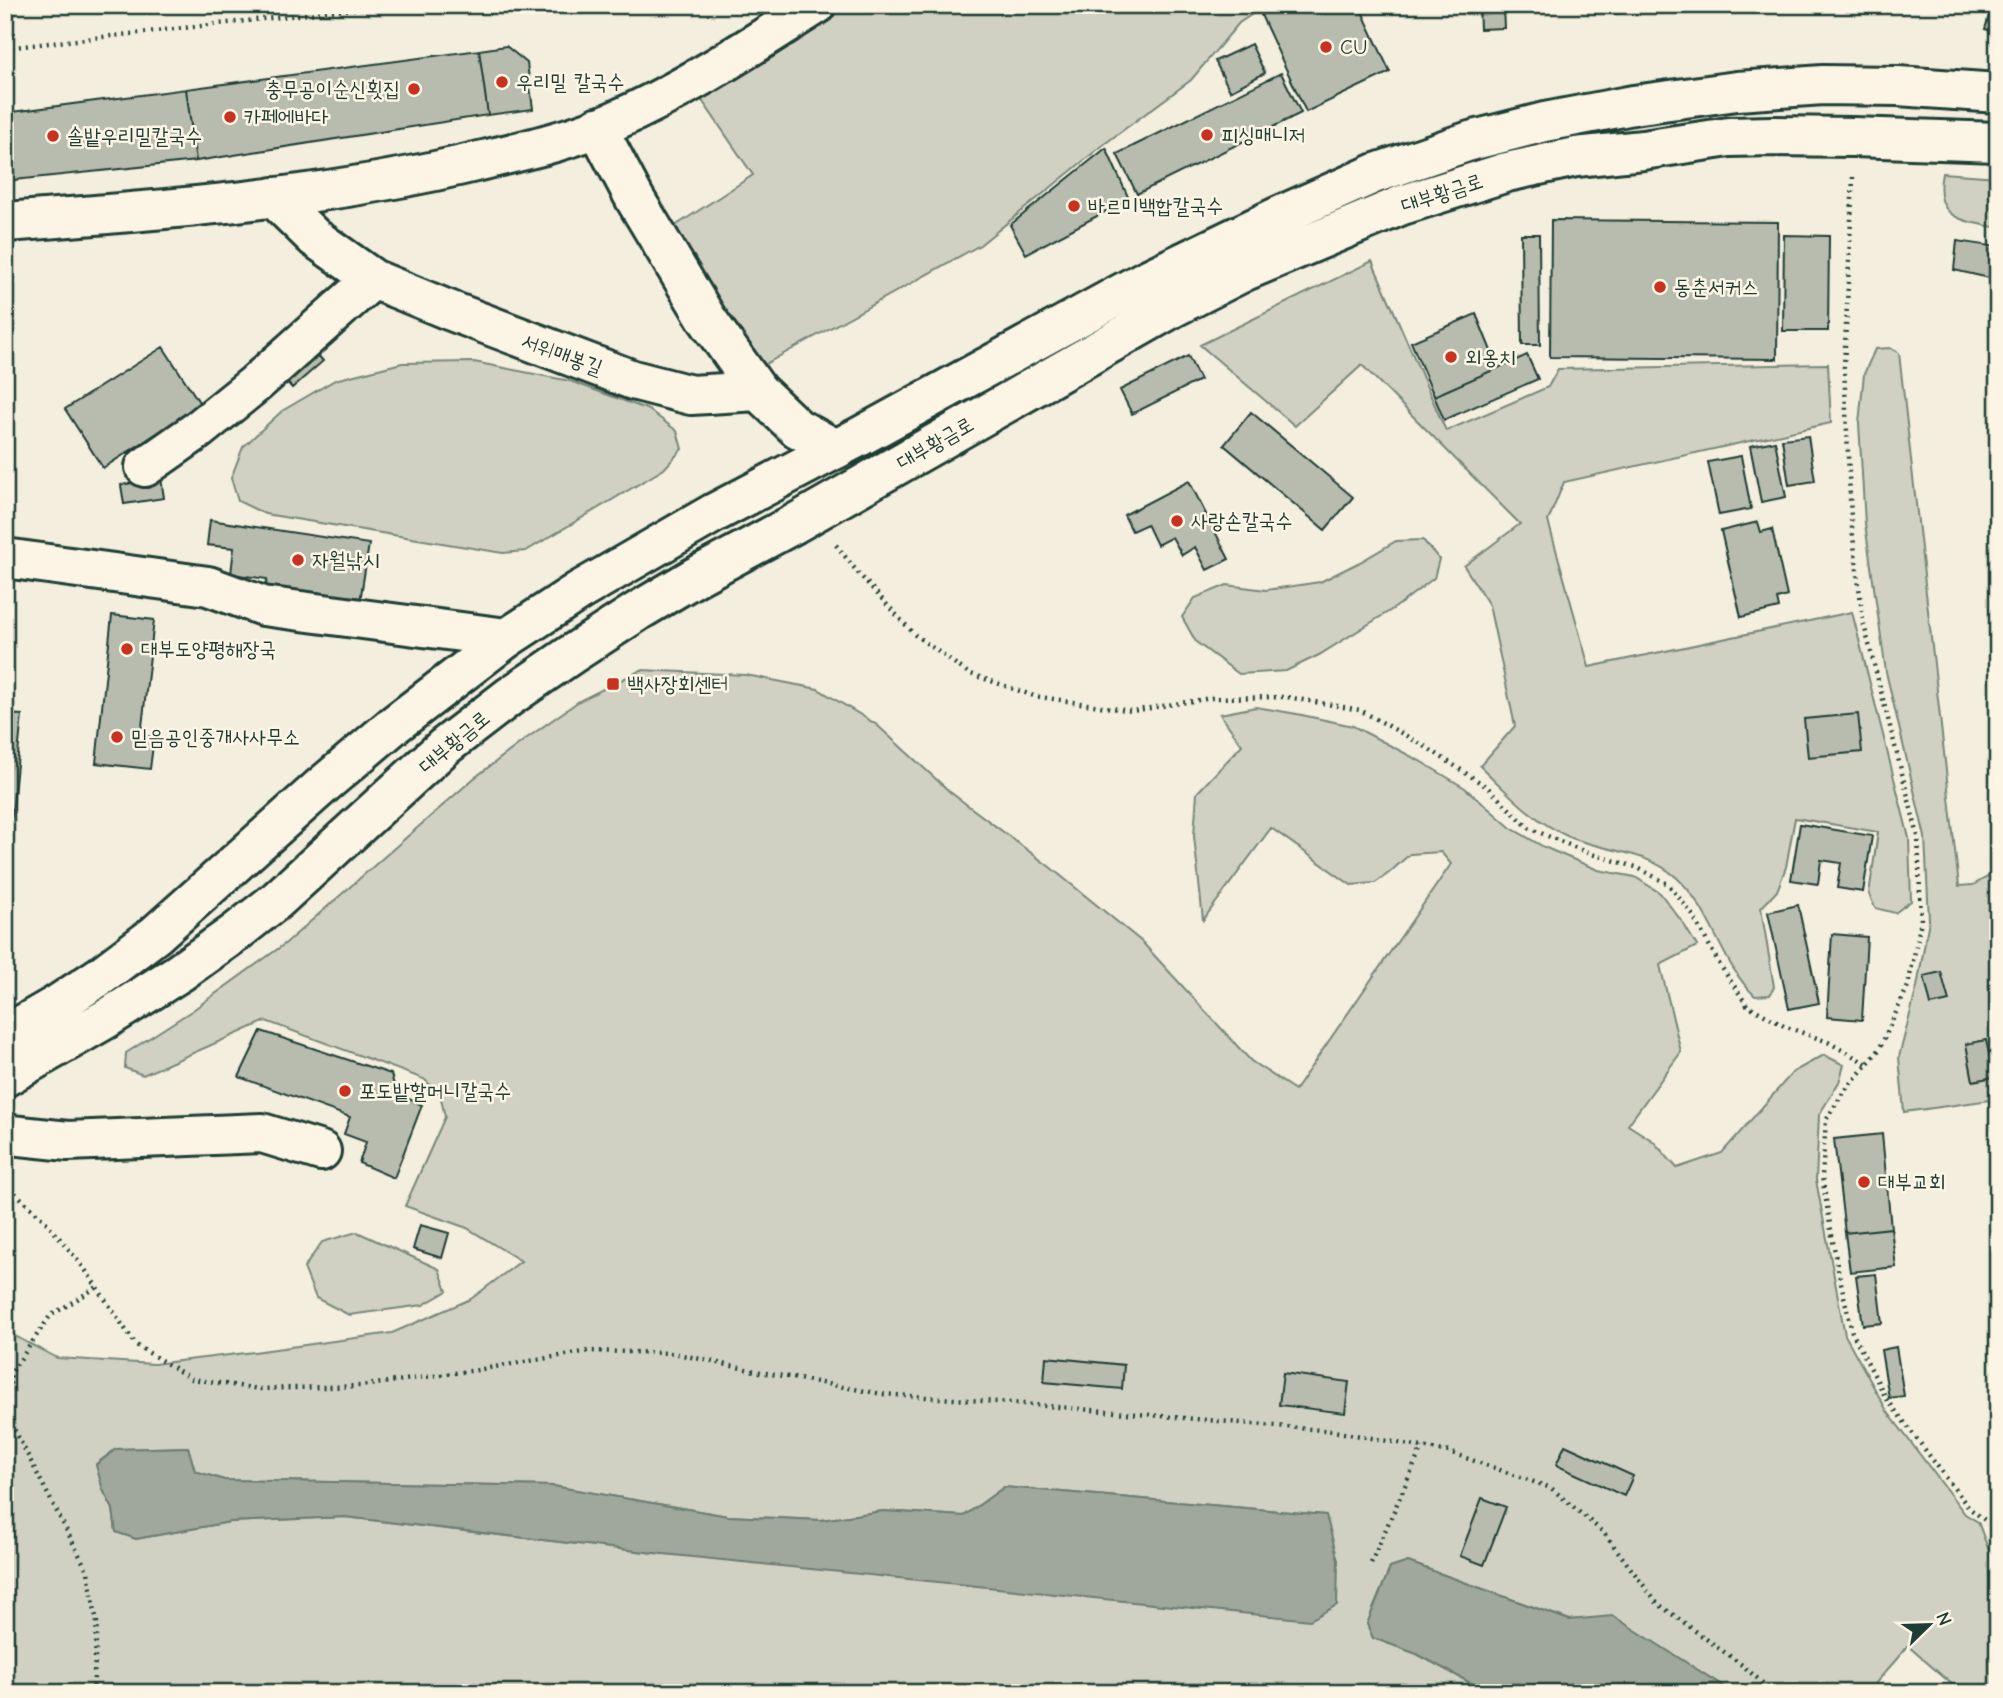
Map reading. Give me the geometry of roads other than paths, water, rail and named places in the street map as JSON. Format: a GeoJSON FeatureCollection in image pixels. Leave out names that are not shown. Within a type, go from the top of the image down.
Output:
{"type":"FeatureCollection","features":[{"type":"Feature","properties":{"kind":"main road"},"geometry":{"type":"LineString","coordinates":[[5,222],[127,213],[273,197],[436,172],[542,146],[613,122],[683,87],[816,5]]}},
{"type":"Feature","properties":{"kind":"main road","name":"대부황금로"},"geometry":{"type":"LineString","coordinates":[[5,1035],[102,975],[155,935],[394,724],[507,638],[636,557],[714,513],[1146,280],[1267,221],[1376,173],[1471,141],[1545,122],[1633,105],[1737,91],[1823,85],[1898,86],[1998,93]]}},
{"type":"Feature","properties":{"kind":"main road"},"geometry":{"type":"LineString","coordinates":[[597,127],[635,199],[708,319],[758,391],[797,428],[836,449]]}},
{"type":"Feature","properties":{"kind":"main road","name":"대부황금로"},"geometry":{"type":"LineString","coordinates":[[5,1077],[106,1019],[179,973],[234,933],[278,900],[444,747],[519,690],[638,611],[1174,307],[1245,271],[1402,205],[1507,172],[1576,157],[1729,137],[1853,137],[1998,142]]}},
{"type":"Feature","properties":{"kind":"main road","name":"서위매봉길"},"geometry":{"type":"LineString","coordinates":[[273,197],[315,238],[373,279],[633,380],[691,395],[758,391]]}},
{"type":"Feature","properties":{"kind":"main road"},"geometry":{"type":"LineString","coordinates":[[145,467],[198,430],[255,384],[373,279]]}},
{"type":"Feature","properties":{"kind":"main road"},"geometry":{"type":"LineString","coordinates":[[5,558],[208,586],[263,606],[507,638]]}},
{"type":"Feature","properties":{"kind":"main road"},"geometry":{"type":"LineString","coordinates":[[5,1132],[11,1135],[68,1141],[262,1133],[321,1151]]}},
{"type":"Feature","properties":{"kind":"place","name":"CU"},"geometry":{"type":"Point","coordinates":[1326,47]}},
{"type":"Feature","properties":{"kind":"place","name":"우리밀 칼국수"},"geometry":{"type":"Point","coordinates":[502,82]}},
{"type":"Feature","properties":{"kind":"place","name":"충무공이순신횟집"},"geometry":{"type":"Point","coordinates":[414,89]}},
{"type":"Feature","properties":{"kind":"place","name":"카페에바다"},"geometry":{"type":"Point","coordinates":[230,117]}},
{"type":"Feature","properties":{"kind":"place","name":"피싱매니저"},"geometry":{"type":"Point","coordinates":[1207,135]}},
{"type":"Feature","properties":{"kind":"place","name":"솔밭우리밀칼국수"},"geometry":{"type":"Point","coordinates":[53,136]}},
{"type":"Feature","properties":{"kind":"place","name":"바르미백합칼국수"},"geometry":{"type":"Point","coordinates":[1074,206]}},
{"type":"Feature","properties":{"kind":"place","name":"동춘서커스"},"geometry":{"type":"Point","coordinates":[1660,287]}},
{"type":"Feature","properties":{"kind":"place","name":"외옹치"},"geometry":{"type":"Point","coordinates":[1451,357]}},
{"type":"Feature","properties":{"kind":"place","name":"사랑손칼국수"},"geometry":{"type":"Point","coordinates":[1177,521]}},
{"type":"Feature","properties":{"kind":"place","name":"자월낚시"},"geometry":{"type":"Point","coordinates":[298,560]}},
{"type":"Feature","properties":{"kind":"place","name":"대부도양평해장국"},"geometry":{"type":"Point","coordinates":[127,649]}},
{"type":"Feature","properties":{"kind":"place","name":"백사장회센터"},"geometry":{"type":"Point","coordinates":[613,684]}},
{"type":"Feature","properties":{"kind":"place","name":"믿음공인중개사사무소"},"geometry":{"type":"Point","coordinates":[117,737]}},
{"type":"Feature","properties":{"kind":"place","name":"포도밭할머니칼국수"},"geometry":{"type":"Point","coordinates":[345,1091]}},
{"type":"Feature","properties":{"kind":"place","name":"대부교회"},"geometry":{"type":"Point","coordinates":[1864,1182]}}]}
